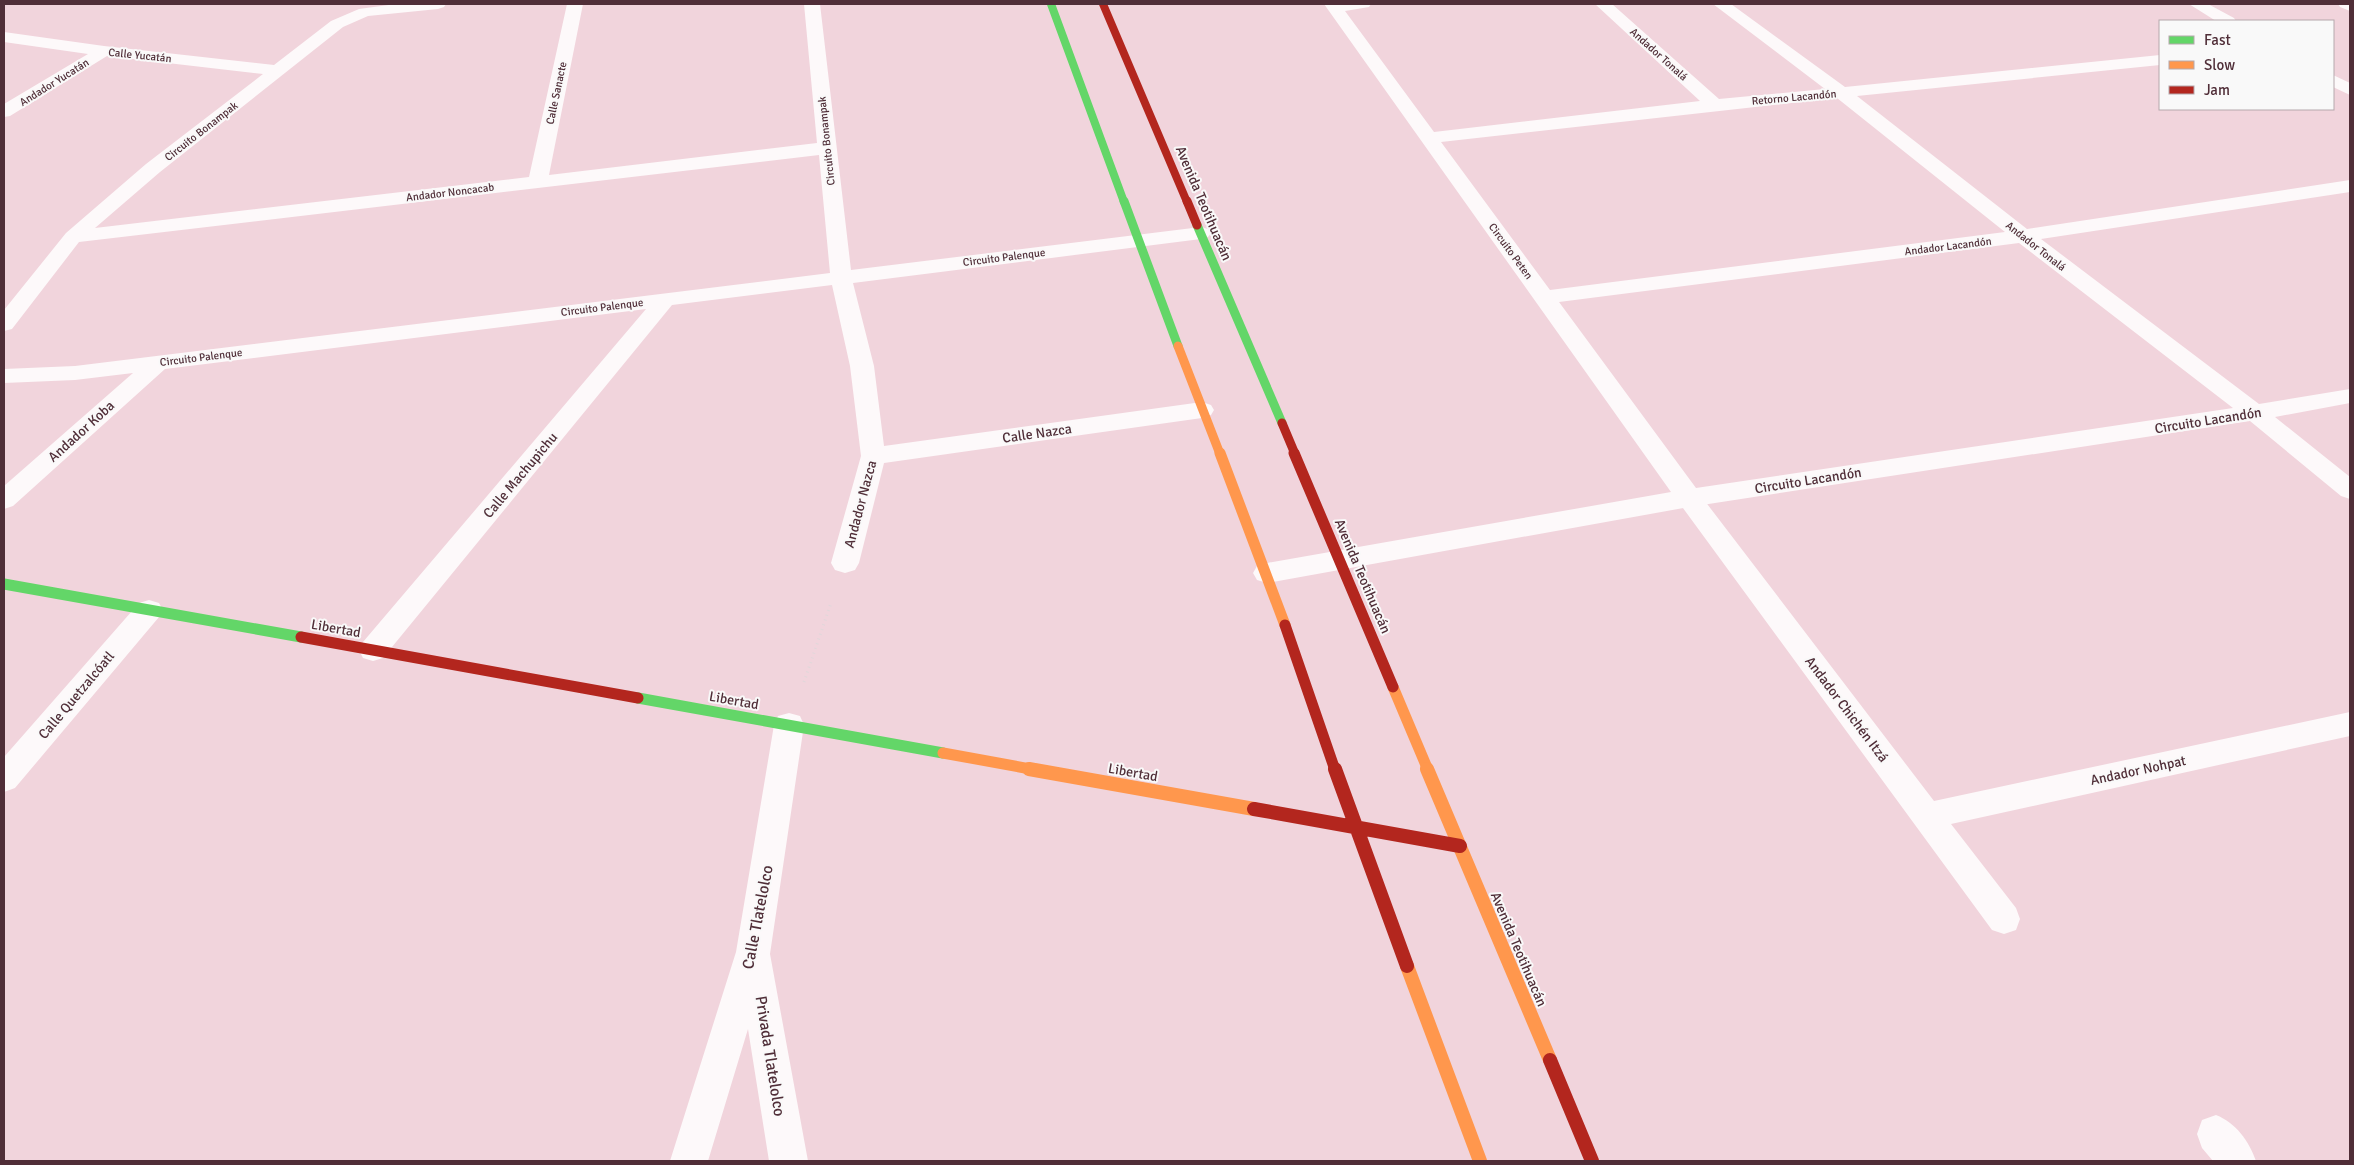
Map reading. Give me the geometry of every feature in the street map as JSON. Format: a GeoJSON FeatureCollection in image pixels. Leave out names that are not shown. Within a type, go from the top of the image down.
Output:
{"type":"FeatureCollection","features":[{"type":"Feature","properties":{"kind":"street","name":"Circuito Bonampak"},"geometry":{"type":"LineString","coordinates":[[4,324],[74,236],[153,168],[337,24],[352,16],[377,10],[437,4]]}},
{"type":"Feature","properties":{"kind":"street","name":"Calle Sanacte"},"geometry":{"type":"LineString","coordinates":[[538,182],[574,4]]}},
{"type":"Feature","properties":{"kind":"street","name":"Circuito Bonampak"},"geometry":{"type":"LineString","coordinates":[[812,4],[841,277]]}},
{"type":"Feature","properties":{"kind":"street"},"geometry":{"type":"LineString","coordinates":[[1052,4],[1202,410],[1267,573],[1355,827],[1480,1161]]}},
{"type":"Feature","properties":{"kind":"street","name":"Avenida Teotihuacán"},"geometry":{"type":"LineString","coordinates":[[1103,4],[1340,560],[1592,1161]]}},
{"type":"Feature","properties":{"kind":"street"},"geometry":{"type":"LineString","coordinates":[[1333,5],[1363,4]]}},
{"type":"Feature","properties":{"kind":"street","name":"Andador Tonalá"},"geometry":{"type":"LineString","coordinates":[[1603,4],[1715,105]]}},
{"type":"Feature","properties":{"kind":"street","name":"Andador Tonalá"},"geometry":{"type":"LineString","coordinates":[[1721,4],[1842,93],[2023,236],[2255,413],[2350,490]]}},
{"type":"Feature","properties":{"kind":"street"},"geometry":{"type":"LineString","coordinates":[[2197,4],[2226,20]]}},
{"type":"Feature","properties":{"kind":"street"},"geometry":{"type":"LineString","coordinates":[[2346,4],[2350,6]]}},
{"type":"Feature","properties":{"kind":"street","name":"Circuito Peten"},"geometry":{"type":"LineString","coordinates":[[1333,5],[1689,498]]}},
{"type":"Feature","properties":{"kind":"street","name":"Calle Yucatán"},"geometry":{"type":"LineString","coordinates":[[4,37],[104,51],[277,70]]}},
{"type":"Feature","properties":{"kind":"street","name":"Andador Yucatán"},"geometry":{"type":"LineString","coordinates":[[4,112],[104,51]]}},
{"type":"Feature","properties":{"kind":"street","name":"Retorno Lacandón"},"geometry":{"type":"LineString","coordinates":[[1428,138],[1715,105],[2159,60]]}},
{"type":"Feature","properties":{"kind":"street"},"geometry":{"type":"LineString","coordinates":[[2334,81],[2350,90]]}},
{"type":"Feature","properties":{"kind":"street","name":"Andador Noncacab"},"geometry":{"type":"LineString","coordinates":[[74,236],[826,148]]}},
{"type":"Feature","properties":{"kind":"street","name":"Andador Lacandón"},"geometry":{"type":"LineString","coordinates":[[1544,297],[2023,236],[2350,186]]}},
{"type":"Feature","properties":{"kind":"street","name":"Circuito Palenque"},"geometry":{"type":"LineString","coordinates":[[4,376],[75,373],[1201,232]]}},
{"type":"Feature","properties":{"kind":"street","name":"Andador Nazca"},"geometry":{"type":"LineString","coordinates":[[841,277],[862,366],[873,456],[845,562]]}},
{"type":"Feature","properties":{"kind":"street","name":"Calle Machupichu"},"geometry":{"type":"LineString","coordinates":[[373,650],[666,299]]}},
{"type":"Feature","properties":{"kind":"street","name":"Andador Koba"},"geometry":{"type":"LineString","coordinates":[[4,500],[158,363]]}},
{"type":"Feature","properties":{"kind":"street","name":"Circuito Lacandón"},"geometry":{"type":"LineString","coordinates":[[1267,573],[1689,498],[2255,413],[2350,396]]}},
{"type":"Feature","properties":{"kind":"street","name":"Calle Nazca"},"geometry":{"type":"LineString","coordinates":[[873,456],[1202,410]]}},
{"type":"Feature","properties":{"kind":"street","name":"Libertad"},"geometry":{"type":"LineString","coordinates":[[4,584],[1460,846]]}},
{"type":"Feature","properties":{"kind":"street","name":"Calle Quetzalcóatl"},"geometry":{"type":"LineString","coordinates":[[4,779],[148,610]]}},
{"type":"Feature","properties":{"kind":"street","name":"Calle Tlatelolco"},"geometry":{"type":"LineString","coordinates":[[689,1161],[753,952],[789,725]]}},
{"type":"Feature","properties":{"kind":"street","name":"Privada Tlatelolco"},"geometry":{"type":"LineString","coordinates":[[753,952],[788,1161]]}},
{"type":"Feature","properties":{"kind":"lane","name":"Andador Chichén Itzá"},"geometry":{"type":"LineString","coordinates":[[1689,498],[2004,919]]}},
{"type":"Feature","properties":{"kind":"lane","name":"Andador Nohpat"},"geometry":{"type":"LineString","coordinates":[[1927,816],[2350,724]]}},
{"type":"Feature","properties":{"kind":"path","name":"Andador Nazca"},"geometry":{"type":"LineString","coordinates":[[789,725],[845,562]]}},
{"type":"Feature","properties":{"kind":"traffic: fast"},"geometry":{"type":"LineString","coordinates":[[1051,4],[1178,346]]}},
{"type":"Feature","properties":{"kind":"traffic: fast"},"geometry":{"type":"LineString","coordinates":[[1197,225],[1282,423]]}},
{"type":"Feature","properties":{"kind":"traffic: fast"},"geometry":{"type":"LineString","coordinates":[[4,584],[301,637]]}},
{"type":"Feature","properties":{"kind":"traffic: fast"},"geometry":{"type":"LineString","coordinates":[[638,698],[943,753]]}},
{"type":"Feature","properties":{"kind":"traffic: slow"},"geometry":{"type":"LineString","coordinates":[[1178,346],[1267,573],[1285,625]]}},
{"type":"Feature","properties":{"kind":"traffic: slow"},"geometry":{"type":"LineString","coordinates":[[1393,687],[1550,1060]]}},
{"type":"Feature","properties":{"kind":"traffic: slow"},"geometry":{"type":"LineString","coordinates":[[943,753],[1254,809]]}},
{"type":"Feature","properties":{"kind":"traffic: slow"},"geometry":{"type":"LineString","coordinates":[[1407,966],[1480,1161]]}},
{"type":"Feature","properties":{"kind":"traffic: jam"},"geometry":{"type":"LineString","coordinates":[[1103,4],[1197,225]]}},
{"type":"Feature","properties":{"kind":"traffic: jam"},"geometry":{"type":"LineString","coordinates":[[1282,423],[1393,687]]}},
{"type":"Feature","properties":{"kind":"traffic: jam"},"geometry":{"type":"LineString","coordinates":[[1285,625],[1355,827],[1407,966]]}},
{"type":"Feature","properties":{"kind":"traffic: jam"},"geometry":{"type":"LineString","coordinates":[[301,637],[638,698]]}},
{"type":"Feature","properties":{"kind":"traffic: jam"},"geometry":{"type":"LineString","coordinates":[[1254,809],[1460,846]]}},
{"type":"Feature","properties":{"kind":"traffic: jam"},"geometry":{"type":"LineString","coordinates":[[1550,1060],[1592,1161]]}}]}
